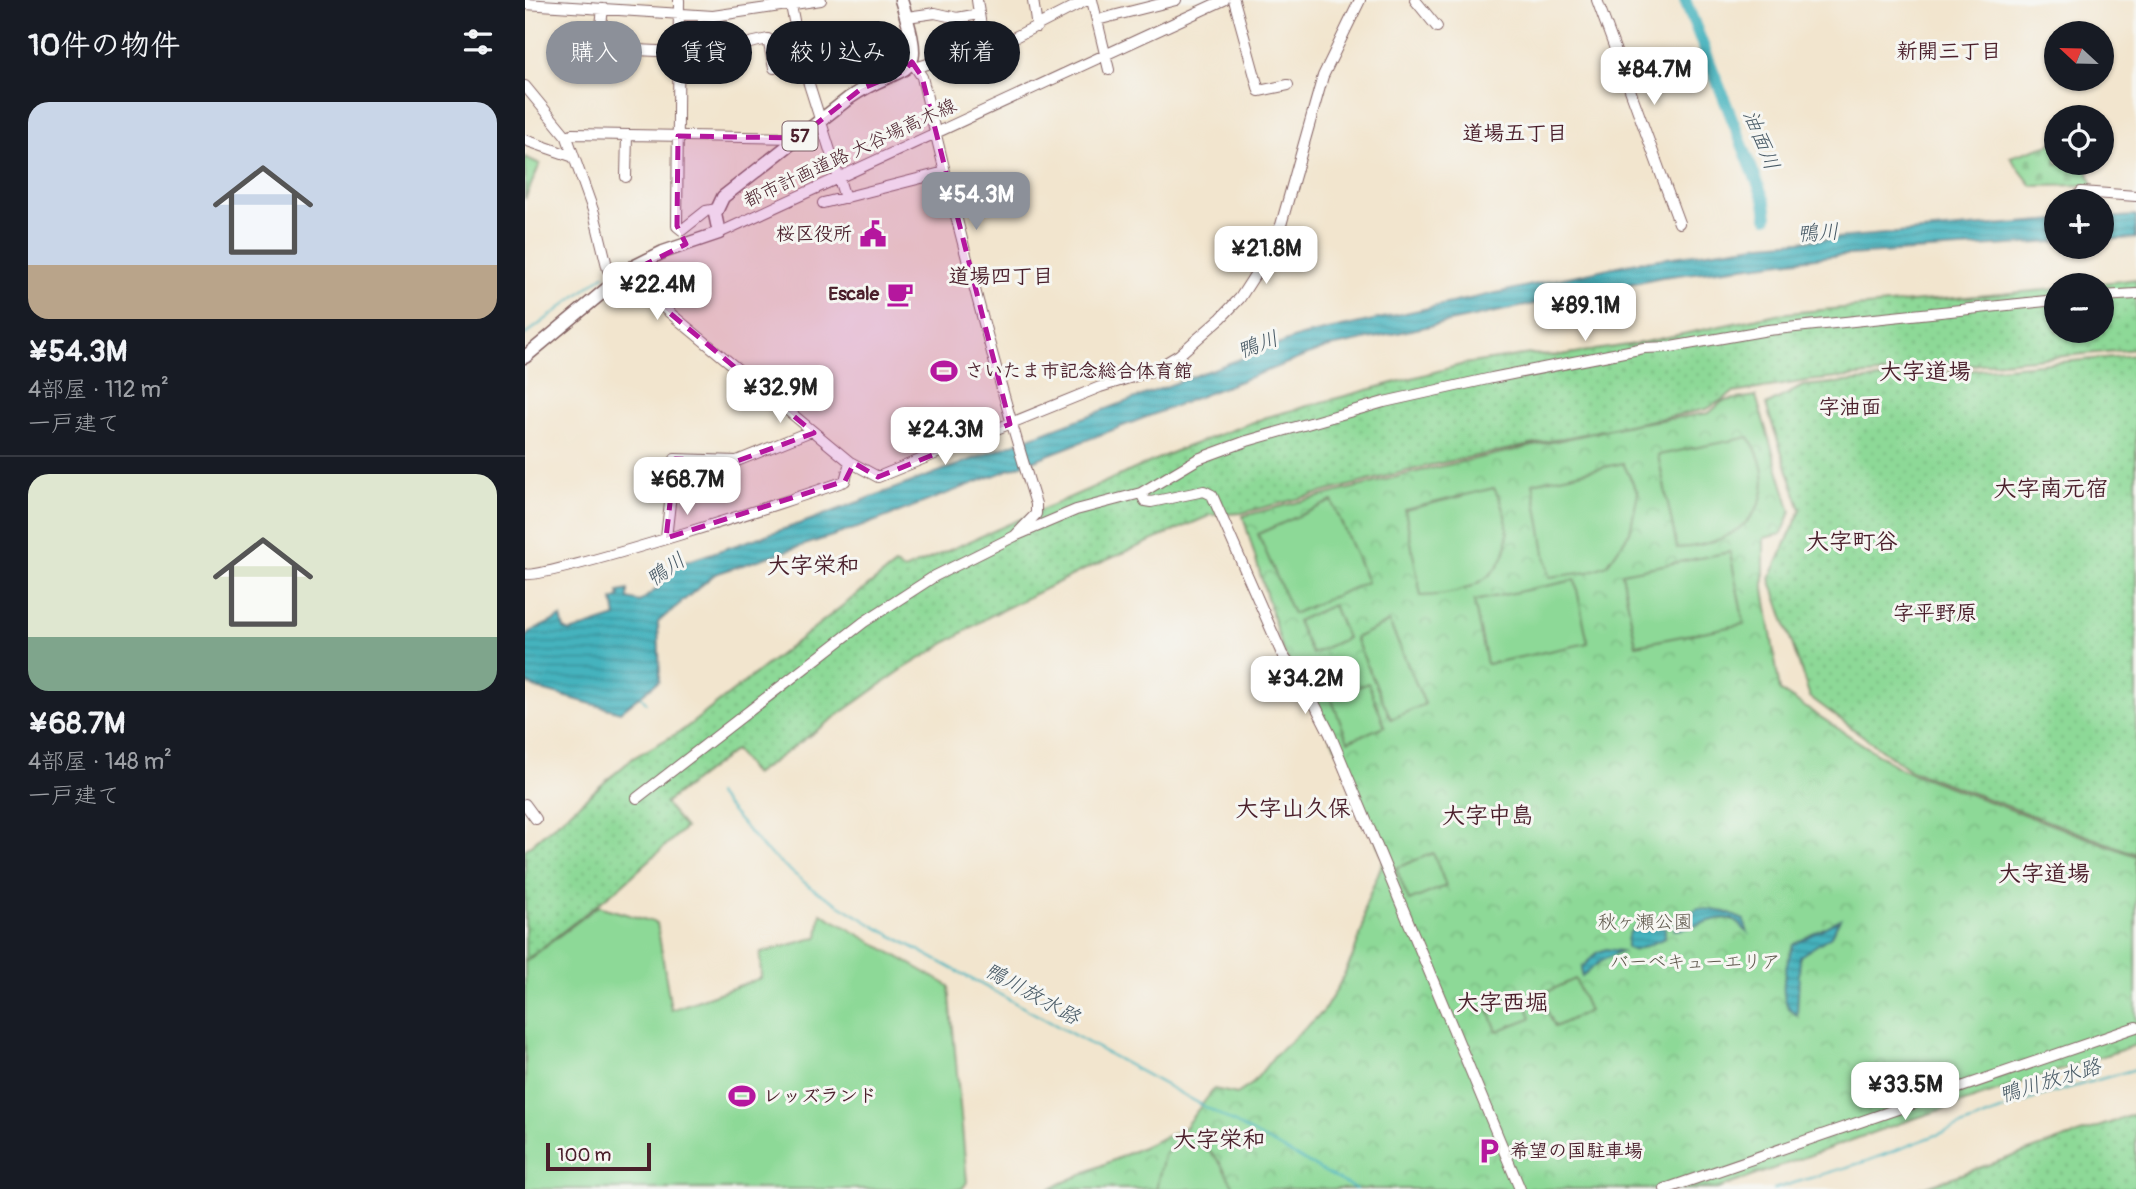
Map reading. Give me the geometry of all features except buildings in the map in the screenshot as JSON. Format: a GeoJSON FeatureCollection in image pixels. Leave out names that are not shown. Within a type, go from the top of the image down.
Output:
{"type":"FeatureCollection","features":[{"type":"Feature","properties":{"kind":"main road"},"geometry":{"type":"LineString","coordinates":[[901,0],[915,64]]}},
{"type":"Feature","properties":{"kind":"main road","name":"57"},"geometry":{"type":"LineString","coordinates":[[716,209],[723,197],[862,89],[915,64]]}},
{"type":"Feature","properties":{"kind":"main road"},"geometry":{"type":"LineString","coordinates":[[525,357],[624,275],[663,252],[719,233],[716,209]]}},
{"type":"Feature","properties":{"kind":"street"},"geometry":{"type":"LineString","coordinates":[[679,0],[679,21]]}},
{"type":"Feature","properties":{"kind":"street"},"geometry":{"type":"LineString","coordinates":[[525,4],[601,6],[713,16],[790,2],[821,0]]}},
{"type":"Feature","properties":{"kind":"street"},"geometry":{"type":"LineString","coordinates":[[977,0],[980,21]]}},
{"type":"Feature","properties":{"kind":"street"},"geometry":{"type":"LineString","coordinates":[[1033,0],[1037,27]]}},
{"type":"Feature","properties":{"kind":"street"},"geometry":{"type":"LineString","coordinates":[[1020,33],[1090,0],[1109,70]]}},
{"type":"Feature","properties":{"kind":"street"},"geometry":{"type":"LineString","coordinates":[[1097,20],[1176,0]]}},
{"type":"Feature","properties":{"kind":"street"},"geometry":{"type":"LineString","coordinates":[[1234,0],[1259,92],[1288,85]]}},
{"type":"Feature","properties":{"kind":"street"},"geometry":{"type":"LineString","coordinates":[[525,86],[567,137],[594,213],[608,270],[624,275],[811,431],[850,462],[878,477],[1011,426],[1100,387],[1152,371],[1179,355],[1240,298],[1287,210],[1297,161],[1323,76],[1360,0]]}},
{"type":"Feature","properties":{"kind":"street"},"geometry":{"type":"LineString","coordinates":[[1415,0],[1437,27]]}},
{"type":"Feature","properties":{"kind":"street"},"geometry":{"type":"LineString","coordinates":[[1597,0],[1679,223]]}},
{"type":"Feature","properties":{"kind":"street","name":"都市計画道路 大谷場高木線"},"geometry":{"type":"LineString","coordinates":[[719,233],[1221,1]]}},
{"type":"Feature","properties":{"kind":"street"},"geometry":{"type":"LineString","coordinates":[[790,2],[802,62],[845,198]]}},
{"type":"Feature","properties":{"kind":"street"},"geometry":{"type":"LineString","coordinates":[[907,18],[935,13],[957,18],[979,14]]}},
{"type":"Feature","properties":{"kind":"street"},"geometry":{"type":"LineString","coordinates":[[924,62],[915,64],[945,172],[944,191],[1028,477],[1036,514],[1015,536]]}},
{"type":"Feature","properties":{"kind":"street"},"geometry":{"type":"LineString","coordinates":[[679,84],[678,228],[683,230],[706,211],[716,209]]}},
{"type":"Feature","properties":{"kind":"street"},"geometry":{"type":"LineString","coordinates":[[567,137],[572,134],[798,138]]}},
{"type":"Feature","properties":{"kind":"street"},"geometry":{"type":"LineString","coordinates":[[626,177],[627,135]]}},
{"type":"Feature","properties":{"kind":"street"},"geometry":{"type":"LineString","coordinates":[[525,140],[574,157]]}},
{"type":"Feature","properties":{"kind":"street"},"geometry":{"type":"LineString","coordinates":[[823,203],[945,172]]}},
{"type":"Feature","properties":{"kind":"street"},"geometry":{"type":"LineString","coordinates":[[2114,194],[2136,196]]}},
{"type":"Feature","properties":{"kind":"street"},"geometry":{"type":"LineString","coordinates":[[2114,295],[2136,294]]}},
{"type":"Feature","properties":{"kind":"street"},"geometry":{"type":"LineString","coordinates":[[637,798],[872,616],[935,576],[1067,513],[1141,493],[1198,459],[1247,441],[1384,402],[1644,348],[1671,347],[1768,330],[2044,301]]}},
{"type":"Feature","properties":{"kind":"street"},"geometry":{"type":"LineString","coordinates":[[666,538],[675,459],[737,461],[811,431]]}},
{"type":"Feature","properties":{"kind":"street"},"geometry":{"type":"LineString","coordinates":[[525,574],[757,513],[845,481],[850,462]]}},
{"type":"Feature","properties":{"kind":"street"},"geometry":{"type":"LineString","coordinates":[[1141,493],[1145,500],[1151,502],[1208,491],[1215,500],[1282,654],[1319,711],[1336,746],[1520,1189]]}},
{"type":"Feature","properties":{"kind":"street"},"geometry":{"type":"LineString","coordinates":[[525,804],[536,819]]}},
{"type":"Feature","properties":{"kind":"street"},"geometry":{"type":"LineString","coordinates":[[1665,1189],[2136,1027]]}},
{"type":"Feature","properties":{"kind":"highlighted area"},"geometry":{"type":"Polygon","coordinates":[[[912,62],[922,77],[1010,424],[878,477],[854,463],[845,481],[666,538],[675,459],[737,461],[814,433],[624,275],[686,244],[677,226],[678,136],[798,138],[861,89],[904,71],[912,62]]]}},
{"type":"Feature","properties":{"kind":"green space"},"geometry":{"type":"Polygon","coordinates":[[[2044,146],[2044,175],[2089,175],[2093,185],[2032,186],[2010,157],[2044,146]]]}},
{"type":"Feature","properties":{"kind":"green space"},"geometry":{"type":"Polygon","coordinates":[[[525,157],[540,164],[525,199],[525,157]]]}},
{"type":"Feature","properties":{"kind":"green space"},"geometry":{"type":"Polygon","coordinates":[[[2136,279],[2136,349],[1807,381],[1733,393],[1707,409],[1427,466],[1242,513],[1211,515],[1079,572],[990,616],[900,671],[754,775],[735,750],[665,803],[685,828],[622,885],[525,961],[525,850],[633,758],[683,730],[895,565],[904,570],[1178,450],[1267,417],[1464,364],[1530,354],[1555,356],[1635,344],[1777,314],[2044,290],[2044,343],[2114,343],[2114,282],[2136,279]]]}},
{"type":"Feature","properties":{"kind":"green space"},"geometry":{"type":"Polygon","coordinates":[[[2136,355],[2136,854],[1908,769],[1810,697],[1770,578],[1801,510],[1766,405],[1803,386],[2136,355]]]}},
{"type":"Feature","properties":{"kind":"green space","name":"秋ヶ瀬公園"},"geometry":{"type":"Polygon","coordinates":[[[1756,396],[1791,512],[1782,534],[1764,538],[1764,589],[1780,691],[1901,769],[2136,856],[2136,1045],[1880,1130],[1717,1189],[1049,1189],[1183,1129],[1214,1089],[1237,1094],[1252,1084],[1275,1055],[1323,1012],[1338,987],[1353,956],[1363,927],[1365,906],[1384,859],[1345,764],[1283,651],[1243,516],[1420,471],[1634,424],[1709,413],[1723,401],[1756,396]]]}},
{"type":"Feature","properties":{"kind":"green space"},"geometry":{"type":"Polygon","coordinates":[[[1749,437],[1760,460],[1764,481],[1761,499],[1752,515],[1739,528],[1721,538],[1700,545],[1677,548],[1658,455],[1749,437]]]}},
{"type":"Feature","properties":{"kind":"green space"},"geometry":{"type":"Polygon","coordinates":[[[1623,463],[1638,493],[1630,532],[1607,565],[1589,572],[1549,577],[1533,483],[1623,463]]]}},
{"type":"Feature","properties":{"kind":"green space"},"geometry":{"type":"Polygon","coordinates":[[[1494,488],[1504,512],[1508,533],[1505,551],[1497,567],[1484,579],[1467,588],[1446,594],[1421,596],[1405,510],[1494,488]]]}},
{"type":"Feature","properties":{"kind":"green space"},"geometry":{"type":"Polygon","coordinates":[[[1332,501],[1367,582],[1293,614],[1258,534],[1332,501]]]}},
{"type":"Feature","properties":{"kind":"green space"},"geometry":{"type":"Polygon","coordinates":[[[1730,552],[1744,624],[1636,645],[1622,573],[1730,552]]]}},
{"type":"Feature","properties":{"kind":"green space"},"geometry":{"type":"Polygon","coordinates":[[[1575,580],[1588,643],[1487,664],[1474,601],[1575,580]]]}},
{"type":"Feature","properties":{"kind":"green space"},"geometry":{"type":"Polygon","coordinates":[[[1333,605],[1347,638],[1312,654],[1297,621],[1333,605]]]}},
{"type":"Feature","properties":{"kind":"green space"},"geometry":{"type":"Polygon","coordinates":[[[1389,622],[1425,704],[1391,719],[1355,638],[1389,622]]]}},
{"type":"Feature","properties":{"kind":"green space"},"geometry":{"type":"Polygon","coordinates":[[[1368,683],[1385,726],[1348,741],[1331,698],[1368,683]]]}},
{"type":"Feature","properties":{"kind":"green space"},"geometry":{"type":"Polygon","coordinates":[[[1433,853],[1446,886],[1409,901],[1396,868],[1433,853]]]}},
{"type":"Feature","properties":{"kind":"green space","name":"レッズランド"},"geometry":{"type":"Polygon","coordinates":[[[598,906],[657,923],[671,1010],[761,978],[760,953],[818,937],[821,913],[949,986],[967,1182],[962,1189],[525,1189],[525,962],[598,906]]]}},
{"type":"Feature","properties":{"kind":"green space"},"geometry":{"type":"Polygon","coordinates":[[[1575,979],[1589,1011],[1555,1027],[1540,995],[1575,979]]]}},
{"type":"Feature","properties":{"kind":"green space"},"geometry":{"type":"Polygon","coordinates":[[[1523,995],[1531,1018],[1497,1031],[1488,1008],[1523,995]]]}},
{"type":"Feature","properties":{"kind":"green space"},"geometry":{"type":"Polygon","coordinates":[[[2136,1114],[2136,1189],[1918,1189],[2136,1114]]]}},
{"type":"Feature","properties":{"kind":"green space"},"geometry":{"type":"Polygon","coordinates":[[[1177,1144],[1190,1144],[1208,1150],[1219,1162],[1235,1189],[1156,1189],[1164,1155],[1177,1144]]]}},
{"type":"Feature","properties":{"kind":"water"},"geometry":{"type":"Polygon","coordinates":[[[2136,216],[2136,238],[2114,239],[2114,217],[2136,216]]]}},
{"type":"Feature","properties":{"kind":"water"},"geometry":{"type":"Polygon","coordinates":[[[2044,221],[2044,243],[1831,256],[1662,277],[1326,348],[860,527],[715,574],[658,622],[660,680],[620,712],[538,689],[525,682],[525,639],[532,631],[561,617],[564,629],[570,632],[616,617],[613,600],[620,597],[619,592],[628,590],[628,599],[640,602],[661,585],[670,567],[805,522],[1301,336],[1632,263],[1763,244],[2044,221]]]}},
{"type":"Feature","properties":{"kind":"water"},"geometry":{"type":"Polygon","coordinates":[[[1698,908],[1725,912],[1744,920],[1748,933],[1737,922],[1722,918],[1674,930],[1675,922],[1698,908]]]}},
{"type":"Feature","properties":{"kind":"water"},"geometry":{"type":"Polygon","coordinates":[[[1840,919],[1831,936],[1800,956],[1797,1015],[1790,1009],[1784,992],[1785,972],[1793,945],[1840,919]]]}},
{"type":"Feature","properties":{"kind":"water"},"geometry":{"type":"Polygon","coordinates":[[[1638,925],[1665,928],[1665,938],[1634,951],[1627,947],[1627,940],[1630,932],[1638,925]]]}},
{"type":"Feature","properties":{"kind":"water"},"geometry":{"type":"Polygon","coordinates":[[[1606,949],[1621,951],[1601,961],[1582,976],[1582,967],[1598,952],[1606,949]]]}},
{"type":"Feature","properties":{"kind":"waterway","name":"油面川"},"geometry":{"type":"LineString","coordinates":[[1685,0],[1765,202],[1767,217]]}},
{"type":"Feature","properties":{"kind":"waterway"},"geometry":{"type":"LineString","coordinates":[[525,335],[604,275]]}},
{"type":"Feature","properties":{"kind":"waterway","name":"鴨川放水路"},"geometry":{"type":"LineString","coordinates":[[641,696],[647,703]]}},
{"type":"Feature","properties":{"kind":"waterway","name":"鴨川放水路"},"geometry":{"type":"LineString","coordinates":[[716,794],[765,850],[810,887],[876,927],[1356,1189]]}},
{"type":"Feature","properties":{"kind":"waterway","name":"鴨川放水路"},"geometry":{"type":"LineString","coordinates":[[1774,1189],[1867,1161],[2041,1096],[2136,1069]]}},
{"type":"Feature","properties":{"kind":"place","name":"桜区役所"},"geometry":{"type":"Point","coordinates":[873,234]}},
{"type":"Feature","properties":{"kind":"place","name":"Escale"},"geometry":{"type":"Point","coordinates":[900,294]}},
{"type":"Feature","properties":{"kind":"place","name":"さいたま市記念総合体育館"},"geometry":{"type":"Point","coordinates":[944,371]}},
{"type":"Feature","properties":{"kind":"place","name":"レッズランド"},"geometry":{"type":"Point","coordinates":[742,1096]}},
{"type":"Feature","properties":{"kind":"place","name":"希望の国駐車場"},"geometry":{"type":"Point","coordinates":[1489,1151]}},
{"type":"Feature","properties":{"kind":"district","name":"新開三丁目"},"geometry":{"type":"Point","coordinates":[1949,51]}},
{"type":"Feature","properties":{"kind":"district","name":"道場五丁目"},"geometry":{"type":"Point","coordinates":[1515,133]}},
{"type":"Feature","properties":{"kind":"district","name":"道場四丁目"},"geometry":{"type":"Point","coordinates":[1001,276]}},
{"type":"Feature","properties":{"kind":"district","name":"大字道場"},"geometry":{"type":"Point","coordinates":[1925,371]}},
{"type":"Feature","properties":{"kind":"district","name":"字油面"},"geometry":{"type":"Point","coordinates":[1850,407]}},
{"type":"Feature","properties":{"kind":"district","name":"大字南元宿"},"geometry":{"type":"Point","coordinates":[2051,488]}},
{"type":"Feature","properties":{"kind":"district","name":"大字町谷"},"geometry":{"type":"Point","coordinates":[1852,541]}},
{"type":"Feature","properties":{"kind":"district","name":"大字栄和"},"geometry":{"type":"Point","coordinates":[813,565]}},
{"type":"Feature","properties":{"kind":"district","name":"字平野原"},"geometry":{"type":"Point","coordinates":[1935,613]}},
{"type":"Feature","properties":{"kind":"district","name":"大字山久保"},"geometry":{"type":"Point","coordinates":[1293,808]}},
{"type":"Feature","properties":{"kind":"district","name":"大字中島"},"geometry":{"type":"Point","coordinates":[1488,815]}},
{"type":"Feature","properties":{"kind":"district","name":"大字道場"},"geometry":{"type":"Point","coordinates":[2044,873]}},
{"type":"Feature","properties":{"kind":"district","name":"大字西堀"},"geometry":{"type":"Point","coordinates":[1502,1002]}},
{"type":"Feature","properties":{"kind":"district","name":"大字栄和"},"geometry":{"type":"Point","coordinates":[1219,1139]}},
{"type":"Feature","properties":{"kind":"water label","name":"鴨川"},"geometry":{"type":"Point","coordinates":[1818,233]}},
{"type":"Feature","properties":{"kind":"water label","name":"鴨川"},"geometry":{"type":"Point","coordinates":[1258,345]}},
{"type":"Feature","properties":{"kind":"water label","name":"鴨川"},"geometry":{"type":"Point","coordinates":[666,570]}},
{"type":"Feature","properties":{"kind":"park label","name":"バーベキューエリア"},"geometry":{"type":"Point","coordinates":[1695,962]}}]}
